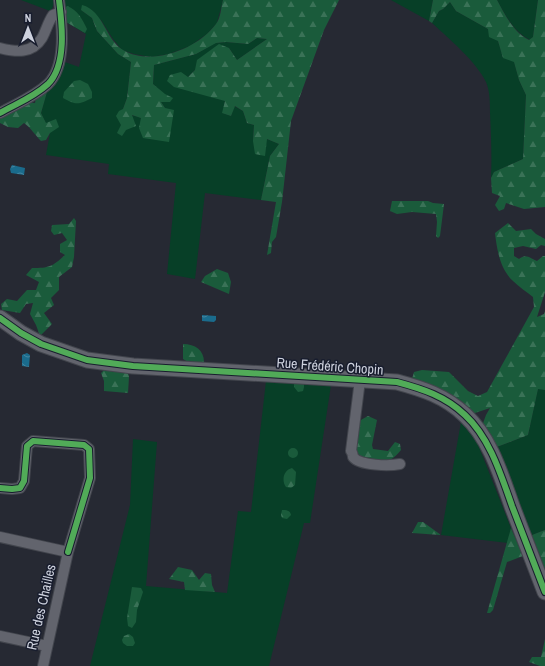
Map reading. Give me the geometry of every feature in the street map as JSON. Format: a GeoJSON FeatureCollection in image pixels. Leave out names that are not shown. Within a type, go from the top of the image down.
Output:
{"type":"FeatureCollection","features":[{"type":"Feature","properties":{"kind":"street"},"geometry":{"type":"LineString","coordinates":[[0,112],[40,90],[49,83],[55,74],[62,46],[63,30],[59,0]]}},
{"type":"Feature","properties":{"kind":"street"},"geometry":{"type":"LineString","coordinates":[[0,48],[19,52],[31,48],[42,38],[53,16],[61,12]]}},
{"type":"Feature","properties":{"kind":"street","name":"Rue Frédéric Chopin"},"geometry":{"type":"LineString","coordinates":[[0,318],[21,333],[41,344],[87,360],[133,366],[397,382],[423,389],[445,400],[465,415],[478,431],[491,453],[545,592]]}},
{"type":"Feature","properties":{"kind":"street"},"geometry":{"type":"LineString","coordinates":[[360,380],[351,451],[353,457],[360,462],[389,466],[400,464]]}},
{"type":"Feature","properties":{"kind":"street"},"geometry":{"type":"LineString","coordinates":[[0,488],[20,488],[24,481],[27,446],[33,441],[84,445],[89,449],[90,478],[68,552]]}},
{"type":"Feature","properties":{"kind":"street","name":"Rue des Chailles"},"geometry":{"type":"LineString","coordinates":[[0,537],[68,552],[43,666]]}},
{"type":"Feature","properties":{"kind":"street"},"geometry":{"type":"LineString","coordinates":[[0,636],[47,646]]}},
{"type":"Feature","properties":{"kind":"green space"},"geometry":{"type":"Polygon","coordinates":[[[21,0],[55,0],[50,11],[21,0]]]}},
{"type":"Feature","properties":{"kind":"green space"},"geometry":{"type":"Polygon","coordinates":[[[62,0],[223,0],[217,23],[207,34],[190,46],[169,54],[151,57],[122,50],[101,20],[81,10],[92,18],[97,31],[118,54],[131,62],[127,98],[123,109],[131,115],[142,118],[165,108],[161,102],[165,95],[153,84],[154,65],[196,54],[215,43],[226,42],[248,44],[257,38],[267,39],[237,60],[229,48],[195,70],[188,77],[170,75],[225,101],[223,113],[231,116],[234,106],[243,111],[247,123],[254,125],[253,141],[267,139],[279,144],[270,156],[261,200],[205,193],[195,279],[167,274],[176,183],[108,174],[109,164],[46,155],[50,133],[41,113],[48,87],[62,61],[79,67],[86,34],[66,22],[62,0]]]}},
{"type":"Feature","properties":{"kind":"green space"},"geometry":{"type":"Polygon","coordinates":[[[223,0],[339,0],[324,30],[291,121],[282,202],[276,237],[272,242],[271,253],[267,255],[276,202],[261,200],[270,156],[279,144],[267,139],[265,156],[255,154],[253,141],[254,125],[247,123],[243,111],[235,106],[231,116],[222,113],[225,101],[174,87],[167,81],[170,75],[181,72],[188,77],[195,70],[197,60],[219,44],[229,48],[237,60],[267,39],[257,38],[248,44],[226,42],[216,43],[196,54],[154,65],[153,84],[165,94],[173,98],[170,102],[161,102],[165,108],[174,110],[169,142],[143,138],[139,128],[141,118],[132,115],[136,126],[126,130],[122,136],[117,133],[121,125],[116,116],[119,111],[123,109],[127,98],[131,62],[118,54],[97,31],[92,18],[81,10],[82,5],[95,13],[112,39],[123,50],[134,55],[147,57],[173,53],[198,41],[218,22],[223,0]]]}},
{"type":"Feature","properties":{"kind":"green space"},"geometry":{"type":"Polygon","coordinates":[[[391,0],[433,0],[429,21],[391,0]]]}},
{"type":"Feature","properties":{"kind":"green space"},"geometry":{"type":"Polygon","coordinates":[[[433,0],[497,0],[514,28],[529,40],[533,37],[538,0],[545,0],[545,207],[524,209],[506,203],[504,209],[499,211],[495,205],[500,196],[492,193],[491,178],[494,172],[523,159],[526,95],[519,80],[514,62],[503,58],[498,41],[489,37],[488,29],[456,11],[450,2],[439,11],[432,23],[429,21],[433,0]]]}},
{"type":"Feature","properties":{"kind":"green space"},"geometry":{"type":"Polygon","coordinates":[[[497,0],[538,0],[533,37],[530,40],[524,37],[515,28],[497,0]]]}},
{"type":"Feature","properties":{"kind":"green space"},"geometry":{"type":"Polygon","coordinates":[[[450,2],[456,11],[488,29],[498,41],[503,57],[514,61],[519,80],[526,95],[523,159],[494,172],[491,178],[490,101],[486,82],[482,74],[469,58],[432,23],[439,11],[450,2]]]}},
{"type":"Feature","properties":{"kind":"green space"},"geometry":{"type":"Polygon","coordinates":[[[67,6],[77,12],[81,18],[87,29],[85,33],[66,22],[64,9],[67,6]]]}},
{"type":"Feature","properties":{"kind":"green space"},"geometry":{"type":"Polygon","coordinates":[[[80,80],[88,84],[92,92],[92,98],[77,103],[63,98],[64,92],[74,81],[80,80]]]}},
{"type":"Feature","properties":{"kind":"green space"},"geometry":{"type":"Polygon","coordinates":[[[44,89],[47,92],[41,113],[46,123],[56,119],[59,127],[50,133],[46,140],[41,141],[24,123],[18,128],[8,127],[0,123],[0,117],[27,102],[35,103],[36,97],[44,89]]]}},
{"type":"Feature","properties":{"kind":"green space"},"geometry":{"type":"Polygon","coordinates":[[[392,201],[428,201],[444,204],[440,236],[438,238],[436,236],[436,214],[412,212],[397,214],[390,211],[392,201]]]}},
{"type":"Feature","properties":{"kind":"green space"},"geometry":{"type":"Polygon","coordinates":[[[74,218],[76,221],[72,267],[59,277],[59,290],[51,298],[54,305],[44,313],[52,324],[40,336],[30,314],[33,303],[26,304],[20,313],[2,310],[1,304],[7,299],[17,301],[27,290],[36,290],[39,282],[26,275],[32,268],[50,266],[65,255],[60,252],[60,244],[67,240],[62,233],[54,235],[51,231],[52,225],[69,224],[74,218]]]}},
{"type":"Feature","properties":{"kind":"green space"},"geometry":{"type":"Polygon","coordinates":[[[508,223],[516,231],[531,229],[545,239],[545,246],[541,245],[536,249],[523,246],[514,248],[514,256],[519,259],[524,256],[537,261],[545,256],[545,292],[537,317],[544,314],[545,311],[545,390],[538,389],[528,435],[494,448],[482,426],[490,408],[472,414],[440,390],[412,379],[414,372],[422,370],[449,372],[468,391],[478,396],[487,392],[534,307],[533,297],[513,281],[505,271],[500,259],[495,233],[508,223]]]}},
{"type":"Feature","properties":{"kind":"green space"},"geometry":{"type":"Polygon","coordinates":[[[217,269],[228,273],[231,282],[229,294],[201,282],[205,276],[217,269]]]}},
{"type":"Feature","properties":{"kind":"green space"},"geometry":{"type":"Polygon","coordinates":[[[183,344],[198,348],[204,358],[204,362],[188,362],[183,359],[183,344]]]}},
{"type":"Feature","properties":{"kind":"green space"},"geometry":{"type":"Polygon","coordinates":[[[104,370],[128,372],[128,393],[104,391],[104,381],[101,373],[104,370]]]}},
{"type":"Feature","properties":{"kind":"green space"},"geometry":{"type":"Polygon","coordinates":[[[266,381],[331,385],[310,523],[304,523],[269,666],[90,666],[130,505],[133,439],[157,442],[146,586],[227,593],[238,511],[251,512],[266,381]]]}},
{"type":"Feature","properties":{"kind":"green space"},"geometry":{"type":"Polygon","coordinates":[[[294,383],[304,383],[303,391],[298,392],[294,387],[294,383]]]}},
{"type":"Feature","properties":{"kind":"green space"},"geometry":{"type":"Polygon","coordinates":[[[538,388],[545,390],[545,530],[532,535],[494,448],[528,435],[538,388]]]}},
{"type":"Feature","properties":{"kind":"green space"},"geometry":{"type":"Polygon","coordinates":[[[368,416],[377,420],[372,445],[373,449],[388,451],[395,442],[400,444],[401,450],[392,459],[387,461],[374,460],[361,457],[356,451],[359,421],[368,416]]]}},
{"type":"Feature","properties":{"kind":"green space"},"geometry":{"type":"Polygon","coordinates":[[[461,422],[477,442],[511,528],[508,543],[441,535],[461,422]]]}},
{"type":"Feature","properties":{"kind":"green space"},"geometry":{"type":"Polygon","coordinates":[[[293,448],[298,453],[293,458],[288,453],[293,448]]]}},
{"type":"Feature","properties":{"kind":"green space"},"geometry":{"type":"Polygon","coordinates":[[[292,468],[296,472],[295,485],[291,488],[286,487],[284,484],[284,476],[289,469],[292,468]]]}},
{"type":"Feature","properties":{"kind":"green space"},"geometry":{"type":"Polygon","coordinates":[[[282,510],[290,512],[291,515],[287,519],[282,518],[282,510]]]}},
{"type":"Feature","properties":{"kind":"green space"},"geometry":{"type":"Polygon","coordinates":[[[418,522],[423,522],[441,535],[412,533],[418,522]]]}},
{"type":"Feature","properties":{"kind":"green space"},"geometry":{"type":"Polygon","coordinates":[[[511,528],[523,556],[507,562],[493,610],[490,613],[487,613],[511,528]]]}},
{"type":"Feature","properties":{"kind":"green space"},"geometry":{"type":"Polygon","coordinates":[[[545,530],[545,569],[532,535],[545,530]]]}},
{"type":"Feature","properties":{"kind":"green space"},"geometry":{"type":"Polygon","coordinates":[[[178,567],[192,570],[199,580],[205,573],[211,574],[212,585],[215,592],[185,590],[184,582],[169,579],[178,567]]]}},
{"type":"Feature","properties":{"kind":"green space"},"geometry":{"type":"Polygon","coordinates":[[[132,587],[141,588],[143,592],[137,610],[136,622],[132,628],[128,626],[127,618],[132,587]]]}},
{"type":"Feature","properties":{"kind":"green space"},"geometry":{"type":"Polygon","coordinates":[[[129,634],[133,637],[135,643],[133,646],[127,646],[122,640],[124,636],[129,634]]]}},
{"type":"Feature","properties":{"kind":"green space"},"geometry":{"type":"Polygon","coordinates":[[[545,639],[545,666],[540,666],[529,662],[532,657],[541,657],[545,639]]]}},
{"type":"Feature","properties":{"kind":"water"},"geometry":{"type":"Polygon","coordinates":[[[12,165],[25,168],[24,175],[11,173],[10,169],[12,165]]]}},
{"type":"Feature","properties":{"kind":"water"},"geometry":{"type":"Polygon","coordinates":[[[202,315],[216,316],[216,320],[214,322],[202,321],[202,315]]]}},
{"type":"Feature","properties":{"kind":"water"},"geometry":{"type":"Polygon","coordinates":[[[27,353],[30,355],[29,367],[22,366],[22,355],[27,353]]]}},
{"type":"Feature","properties":{"kind":"cycle path"},"geometry":{"type":"LineString","coordinates":[[0,113],[37,93],[48,84],[54,76],[61,55],[62,44],[59,0]]}},
{"type":"Feature","properties":{"kind":"cycle path"},"geometry":{"type":"LineString","coordinates":[[0,318],[21,333],[41,344],[87,360],[133,366],[397,382],[416,387],[442,398],[457,408],[474,424],[488,446],[499,470],[545,592]]}},
{"type":"Feature","properties":{"kind":"cycle path"},"geometry":{"type":"LineString","coordinates":[[0,488],[20,488],[24,481],[27,446],[33,441],[84,445],[89,449],[90,478],[68,552]]}}]}
